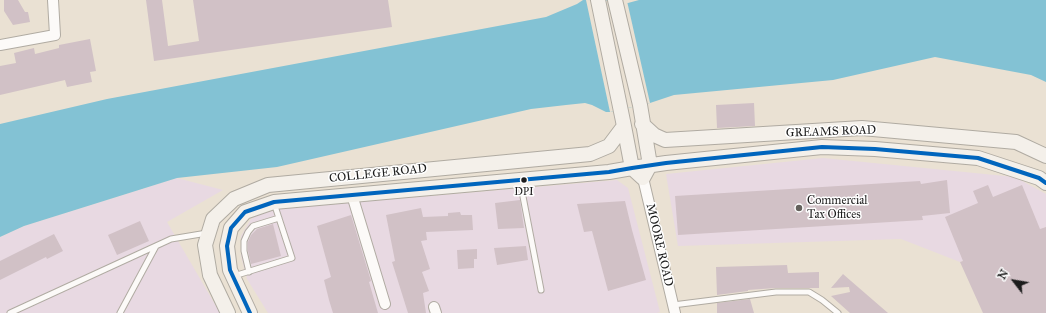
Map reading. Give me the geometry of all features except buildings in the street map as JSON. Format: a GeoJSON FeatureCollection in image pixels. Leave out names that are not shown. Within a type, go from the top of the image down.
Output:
{"type":"FeatureCollection","features":[{"type":"Feature","properties":{"kind":"main road"},"geometry":{"type":"LineString","coordinates":[[598,0],[632,168]]}},
{"type":"Feature","properties":{"kind":"main road"},"geometry":{"type":"LineString","coordinates":[[615,0],[640,105],[646,172]]}},
{"type":"Feature","properties":{"kind":"main road","name":"GREAMS ROAD"},"geometry":{"type":"LineString","coordinates":[[642,124],[654,135],[665,140],[862,128],[1016,142],[1046,156]]}},
{"type":"Feature","properties":{"kind":"main road","name":"COLLEGE ROAD"},"geometry":{"type":"LineString","coordinates":[[228,313],[210,275],[205,245],[213,218],[234,198],[268,185],[590,154],[609,146],[624,126]]}},
{"type":"Feature","properties":{"kind":"main road","name":"GREAMS ROAD"},"geometry":{"type":"LineString","coordinates":[[632,168],[646,172],[666,163],[822,147],[874,149],[978,158],[1039,178],[1046,183]]}},
{"type":"Feature","properties":{"kind":"main road","name":"COLLEGE ROAD"},"geometry":{"type":"LineString","coordinates":[[250,313],[230,270],[227,246],[231,228],[245,212],[274,202],[609,172],[632,168]]}},
{"type":"Feature","properties":{"kind":"street"},"geometry":{"type":"LineString","coordinates":[[0,45],[55,35],[53,0]]}},
{"type":"Feature","properties":{"kind":"street","name":"MOORE ROAD"},"geometry":{"type":"LineString","coordinates":[[646,172],[674,309]]}},
{"type":"Feature","properties":{"kind":"street"},"geometry":{"type":"LineString","coordinates":[[352,195],[385,304]]}},
{"type":"Feature","properties":{"kind":"lane"},"geometry":{"type":"LineString","coordinates":[[520,180],[541,290]]}},
{"type":"Feature","properties":{"kind":"lane"},"geometry":{"type":"LineString","coordinates":[[234,276],[292,258],[274,202]]}},
{"type":"Feature","properties":{"kind":"lane"},"geometry":{"type":"LineString","coordinates":[[249,272],[244,251],[244,241],[248,232],[253,226],[279,218]]}},
{"type":"Feature","properties":{"kind":"lane"},"geometry":{"type":"LineString","coordinates":[[10,313],[171,239],[208,233]]}},
{"type":"Feature","properties":{"kind":"lane"},"geometry":{"type":"LineString","coordinates":[[120,313],[156,246]]}},
{"type":"Feature","properties":{"kind":"lane"},"geometry":{"type":"LineString","coordinates":[[674,309],[776,292],[809,292],[838,313]]}},
{"type":"Feature","properties":{"kind":"shaded area"},"geometry":{"type":"Polygon","coordinates":[[[823,158],[1015,177],[1046,194],[1046,227],[960,262],[901,239],[678,246],[666,174],[823,158]]]}},
{"type":"Feature","properties":{"kind":"shaded area"},"geometry":{"type":"Polygon","coordinates":[[[177,178],[223,190],[167,222],[220,313],[0,313],[0,237],[24,226],[177,178]]]}},
{"type":"Feature","properties":{"kind":"shaded area"},"geometry":{"type":"Polygon","coordinates":[[[617,180],[628,188],[660,312],[657,313],[268,313],[247,279],[241,256],[241,236],[251,219],[266,210],[617,180]]]}},
{"type":"Feature","properties":{"kind":"water"},"geometry":{"type":"Polygon","coordinates":[[[583,0],[606,0],[628,3],[639,0],[1046,0],[1046,82],[1031,75],[935,57],[833,80],[674,95],[650,103],[610,112],[606,112],[585,103],[531,109],[277,167],[177,178],[24,226],[0,237],[0,124],[107,99],[546,17],[583,0]]]}},
{"type":"Feature","properties":{"kind":"pier"},"geometry":{"type":"Polygon","coordinates":[[[586,0],[627,1],[650,103],[610,112],[586,0]]]}},
{"type":"Feature","properties":{"kind":"transit line"},"geometry":{"type":"LineString","coordinates":[[250,313],[230,270],[227,246],[231,228],[245,212],[274,202],[609,172],[666,163],[822,147],[875,149],[978,158],[1039,178],[1046,183]]}},
{"type":"Feature","properties":{"kind":"place","name":"DPI"},"geometry":{"type":"Point","coordinates":[524,180]}},
{"type":"Feature","properties":{"kind":"place","name":"Commercial Tax Offices"},"geometry":{"type":"Point","coordinates":[799,208]}}]}
